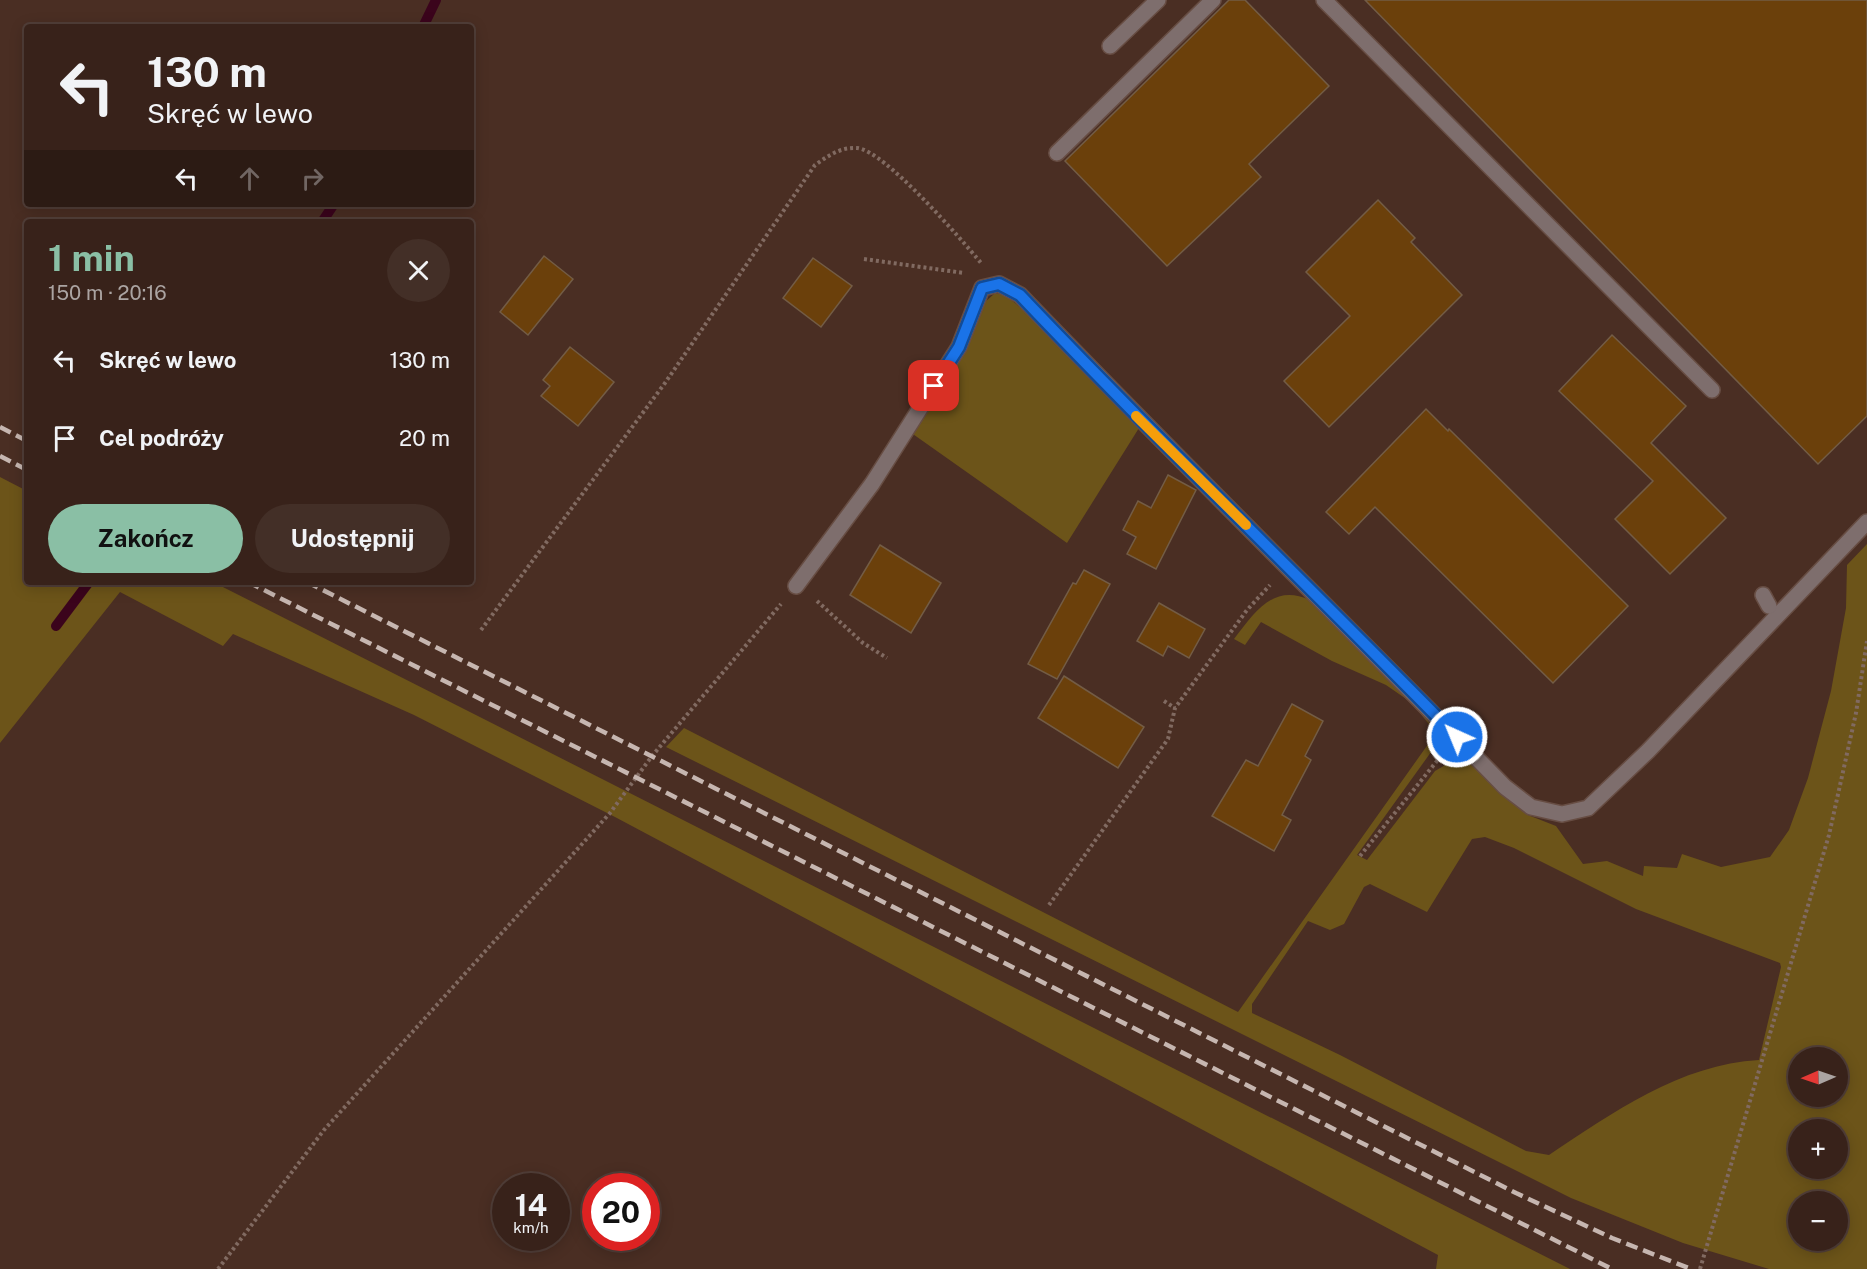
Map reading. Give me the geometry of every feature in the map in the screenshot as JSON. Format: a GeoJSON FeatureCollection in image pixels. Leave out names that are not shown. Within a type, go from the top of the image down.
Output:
{"type":"FeatureCollection","features":[{"type":"Feature","properties":{"kind":"lane"},"geometry":{"type":"LineString","coordinates":[[1110,46],[1158,0]]}},
{"type":"Feature","properties":{"kind":"lane"},"geometry":{"type":"LineString","coordinates":[[1057,153],[1213,0]]}},
{"type":"Feature","properties":{"kind":"lane"},"geometry":{"type":"LineString","coordinates":[[1324,0],[1712,390]]}},
{"type":"Feature","properties":{"kind":"lane"},"geometry":{"type":"LineString","coordinates":[[796,586],[872,484],[959,347],[982,288],[999,284],[1020,295],[1153,433],[1289,566],[1505,787],[1531,807],[1562,814],[1588,808],[1648,751],[1867,522]]}},
{"type":"Feature","properties":{"kind":"path"},"geometry":{"type":"LineString","coordinates":[[481,630],[665,383],[815,165],[834,152],[859,148],[888,166],[958,234],[999,284]]}},
{"type":"Feature","properties":{"kind":"path"},"geometry":{"type":"LineString","coordinates":[[864,259],[982,276],[999,284]]}},
{"type":"Feature","properties":{"kind":"path"},"geometry":{"type":"LineString","coordinates":[[1049,905],[1168,739],[1175,708],[1247,610],[1289,566]]}},
{"type":"Feature","properties":{"kind":"path"},"geometry":{"type":"LineString","coordinates":[[218,1269],[324,1130],[610,813],[652,756],[796,586]]}},
{"type":"Feature","properties":{"kind":"path"},"geometry":{"type":"LineString","coordinates":[[810,595],[863,643],[887,658]]}},
{"type":"Feature","properties":{"kind":"path"},"geometry":{"type":"LineString","coordinates":[[1700,1269],[1829,835],[1856,713],[1867,641]]}},
{"type":"Feature","properties":{"kind":"path"},"geometry":{"type":"LineString","coordinates":[[1164,701],[1175,708]]}},
{"type":"Feature","properties":{"kind":"path"},"geometry":{"type":"LineString","coordinates":[[1360,856],[1457,737]]}},
{"type":"Feature","properties":{"kind":"shaded area"},"geometry":{"type":"Polygon","coordinates":[[[994,294],[1004,294],[1039,323],[1139,428],[1067,543],[910,432],[972,332],[985,302],[994,294]]]}},
{"type":"Feature","properties":{"kind":"shaded area"},"geometry":{"type":"Polygon","coordinates":[[[0,477],[24,489],[24,585],[219,585],[1570,1269],[1436,1269],[1438,1255],[615,817],[414,715],[233,634],[223,646],[120,592],[0,743],[0,477]]]}},
{"type":"Feature","properties":{"kind":"shaded area"},"geometry":{"type":"Polygon","coordinates":[[[1867,544],[1867,1269],[1769,1269],[1683,1243],[1571,1198],[666,747],[684,728],[1238,1012],[1436,733],[1412,703],[1386,685],[1332,661],[1261,622],[1245,645],[1234,639],[1266,603],[1285,595],[1310,600],[1425,712],[1442,736],[1357,855],[1367,860],[1435,771],[1459,757],[1468,760],[1528,815],[1556,826],[1583,864],[1607,861],[1643,876],[1644,866],[1677,868],[1682,854],[1721,867],[1770,857],[1789,830],[1808,778],[1831,691],[1846,608],[1847,565],[1867,544]],[[1485,837],[1472,839],[1427,912],[1370,884],[1364,887],[1344,924],[1330,930],[1308,921],[1252,1004],[1252,1013],[1340,1055],[1526,1151],[1549,1155],[1648,1093],[1702,1071],[1759,1060],[1781,967],[1780,963],[1636,909],[1514,848],[1485,837]]]}},
{"type":"Feature","properties":{"kind":"building"},"geometry":{"type":"Polygon","coordinates":[[[1229,0],[1245,0],[1329,86],[1249,164],[1261,177],[1167,266],[1065,161],[1229,0]]]}},
{"type":"Feature","properties":{"kind":"building"},"geometry":{"type":"Polygon","coordinates":[[[1365,0],[1867,0],[1867,416],[1818,464],[1365,0]]]}},
{"type":"Feature","properties":{"kind":"building"},"geometry":{"type":"Polygon","coordinates":[[[1378,200],[1415,238],[1411,242],[1462,295],[1329,427],[1284,381],[1350,316],[1306,272],[1378,200]]]}},
{"type":"Feature","properties":{"kind":"building"},"geometry":{"type":"Polygon","coordinates":[[[544,256],[573,279],[528,335],[500,312],[544,256]]]}},
{"type":"Feature","properties":{"kind":"building"},"geometry":{"type":"Polygon","coordinates":[[[813,258],[852,286],[821,327],[783,298],[813,258]]]}},
{"type":"Feature","properties":{"kind":"building"},"geometry":{"type":"Polygon","coordinates":[[[1612,335],[1686,406],[1651,443],[1726,518],[1670,574],[1615,519],[1653,481],[1559,391],[1612,335]]]}},
{"type":"Feature","properties":{"kind":"building"},"geometry":{"type":"Polygon","coordinates":[[[570,347],[614,382],[578,426],[541,396],[550,386],[543,380],[570,347]]]}},
{"type":"Feature","properties":{"kind":"building"},"geometry":{"type":"Polygon","coordinates":[[[1426,409],[1628,606],[1553,683],[1375,507],[1349,534],[1326,512],[1426,409]]]}},
{"type":"Feature","properties":{"kind":"building"},"geometry":{"type":"Polygon","coordinates":[[[1168,475],[1196,490],[1156,569],[1127,554],[1136,537],[1123,530],[1138,501],[1151,508],[1168,475]]]}},
{"type":"Feature","properties":{"kind":"building"},"geometry":{"type":"Polygon","coordinates":[[[880,545],[941,583],[911,633],[850,595],[880,545]]]}},
{"type":"Feature","properties":{"kind":"building"},"geometry":{"type":"Polygon","coordinates":[[[1084,570],[1110,584],[1057,679],[1028,664],[1073,583],[1076,584],[1084,570]]]}},
{"type":"Feature","properties":{"kind":"building"},"geometry":{"type":"Polygon","coordinates":[[[1159,603],[1205,629],[1189,658],[1168,646],[1163,656],[1137,641],[1159,603]]]}},
{"type":"Feature","properties":{"kind":"building"},"geometry":{"type":"Polygon","coordinates":[[[1064,676],[1144,727],[1118,768],[1038,718],[1064,676]]]}},
{"type":"Feature","properties":{"kind":"building"},"geometry":{"type":"Polygon","coordinates":[[[1292,704],[1323,721],[1305,756],[1311,760],[1282,815],[1291,820],[1274,851],[1212,816],[1246,760],[1258,766],[1292,704]]]}},
{"type":"Feature","properties":{"kind":"waterway"},"geometry":{"type":"LineString","coordinates":[[424,24],[436,0]]}},
{"type":"Feature","properties":{"kind":"waterway"},"geometry":{"type":"LineString","coordinates":[[324,219],[332,207]]}},
{"type":"Feature","properties":{"kind":"waterway"},"geometry":{"type":"LineString","coordinates":[[56,626],[87,585]]}},
{"type":"Feature","properties":{"kind":"railway"},"geometry":{"type":"LineString","coordinates":[[0,427],[24,439]]}},
{"type":"Feature","properties":{"kind":"railway"},"geometry":{"type":"LineString","coordinates":[[0,456],[24,468]]}},
{"type":"Feature","properties":{"kind":"railway"},"geometry":{"type":"LineString","coordinates":[[254,585],[1612,1269]]}},
{"type":"Feature","properties":{"kind":"railway"},"geometry":{"type":"LineString","coordinates":[[313,585],[1516,1193],[1612,1238],[1691,1269]]}},
{"type":"Feature","properties":{"kind":"slow traffic"},"geometry":{"type":"LineString","coordinates":[[1136,416],[1246,525]]}},
{"type":"Feature","properties":{"kind":"route"},"geometry":{"type":"LineString","coordinates":[[934,386],[959,347],[982,288],[999,284],[1020,295],[1153,433],[1289,566],[1457,737]]}}]}
